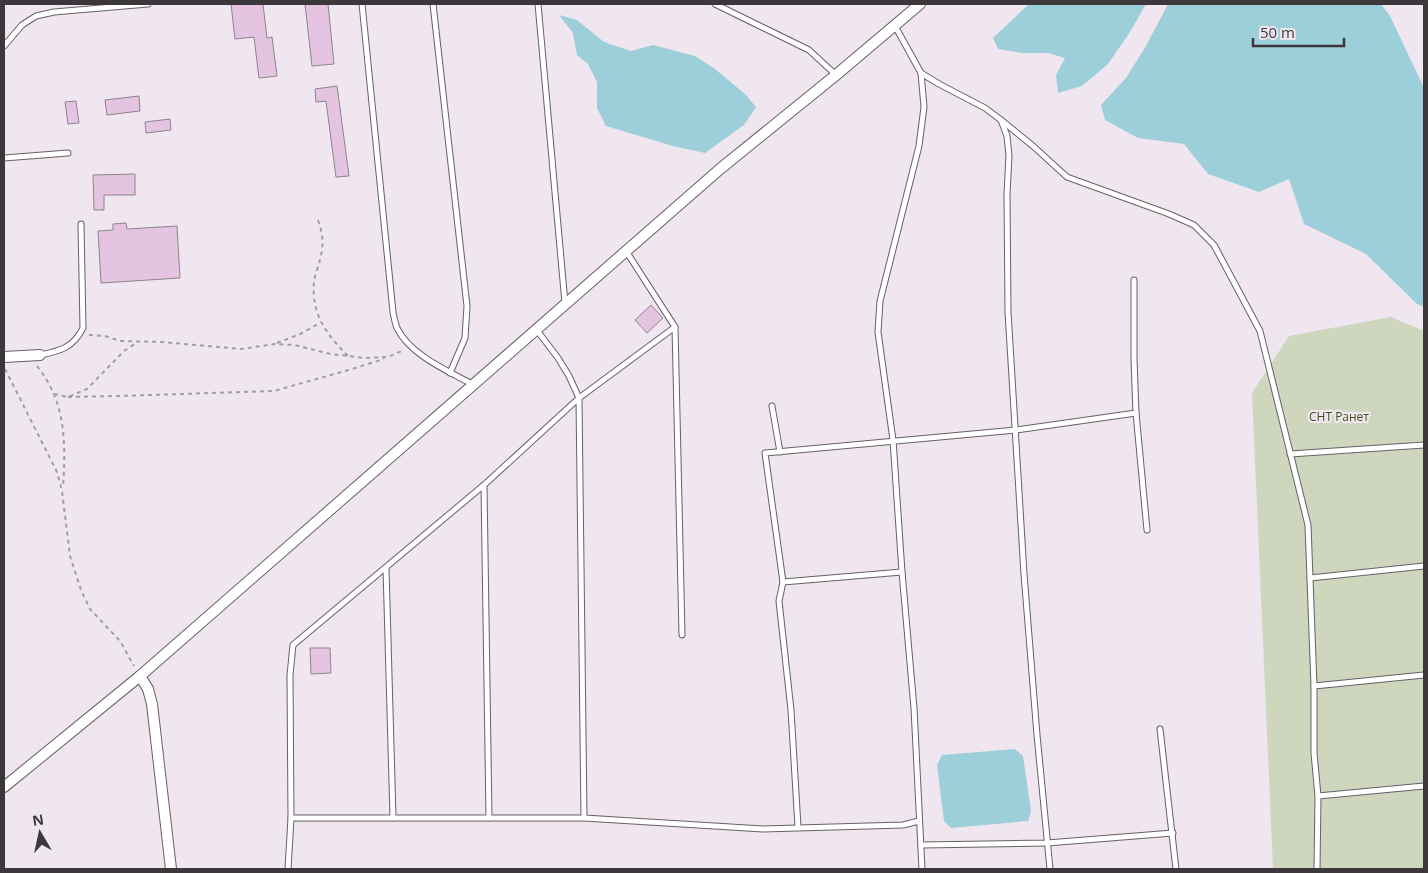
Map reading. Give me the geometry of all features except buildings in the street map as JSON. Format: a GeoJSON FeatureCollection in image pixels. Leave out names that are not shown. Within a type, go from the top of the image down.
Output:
{"type":"FeatureCollection","features":[{"type":"Feature","properties":{"kind":"street"},"geometry":{"type":"LineString","coordinates":[[4,787],[140,676],[720,169],[920,4]]}},
{"type":"Feature","properties":{"kind":"street"},"geometry":{"type":"LineString","coordinates":[[4,357],[35,356]]}},
{"type":"Feature","properties":{"kind":"street"},"geometry":{"type":"LineString","coordinates":[[140,676],[148,689],[152,704],[170,869]]}},
{"type":"Feature","properties":{"kind":"lane"},"geometry":{"type":"LineString","coordinates":[[4,46],[22,25],[36,16],[54,12],[148,4]]}},
{"type":"Feature","properties":{"kind":"lane"},"geometry":{"type":"LineString","coordinates":[[362,4],[393,312],[397,328],[423,356],[472,384]]}},
{"type":"Feature","properties":{"kind":"lane"},"geometry":{"type":"LineString","coordinates":[[433,4],[467,306],[465,338],[450,372]]}},
{"type":"Feature","properties":{"kind":"lane"},"geometry":{"type":"LineString","coordinates":[[538,4],[565,303]]}},
{"type":"Feature","properties":{"kind":"lane"},"geometry":{"type":"LineString","coordinates":[[715,4],[809,50],[836,75]]}},
{"type":"Feature","properties":{"kind":"lane"},"geometry":{"type":"LineString","coordinates":[[895,26],[920,73],[924,107],[919,146],[880,301],[878,332],[893,440],[914,708],[922,869]]}},
{"type":"Feature","properties":{"kind":"lane"},"geometry":{"type":"LineString","coordinates":[[920,73],[985,108],[1067,177],[1194,225],[1214,245],[1260,331],[1308,525],[1314,686],[1314,753],[1318,796],[1317,869]]}},
{"type":"Feature","properties":{"kind":"lane"},"geometry":{"type":"LineString","coordinates":[[1001,120],[1007,136],[1009,156],[1007,194],[1008,312],[1024,574],[1050,869]]}},
{"type":"Feature","properties":{"kind":"lane"},"geometry":{"type":"LineString","coordinates":[[4,158],[68,153]]}},
{"type":"Feature","properties":{"kind":"lane"},"geometry":{"type":"LineString","coordinates":[[35,356],[60,351],[71,345],[79,337],[83,328],[81,224]]}},
{"type":"Feature","properties":{"kind":"lane"},"geometry":{"type":"LineString","coordinates":[[626,251],[675,327],[682,634]]}},
{"type":"Feature","properties":{"kind":"lane"},"geometry":{"type":"LineString","coordinates":[[1134,280],[1136,413],[1147,530]]}},
{"type":"Feature","properties":{"kind":"lane"},"geometry":{"type":"LineString","coordinates":[[288,869],[291,818],[290,675],[294,645],[484,485],[579,398],[675,327]]}},
{"type":"Feature","properties":{"kind":"lane"},"geometry":{"type":"LineString","coordinates":[[536,329],[558,358],[579,398],[584,818]]}},
{"type":"Feature","properties":{"kind":"lane"},"geometry":{"type":"LineString","coordinates":[[772,406],[780,452]]}},
{"type":"Feature","properties":{"kind":"lane"},"geometry":{"type":"LineString","coordinates":[[798,827],[791,710],[778,601],[783,582],[765,453],[1016,430],[1136,413]]}},
{"type":"Feature","properties":{"kind":"lane"},"geometry":{"type":"LineString","coordinates":[[1290,454],[1424,444]]}},
{"type":"Feature","properties":{"kind":"lane"},"geometry":{"type":"LineString","coordinates":[[484,485],[489,818]]}},
{"type":"Feature","properties":{"kind":"lane"},"geometry":{"type":"LineString","coordinates":[[1310,578],[1424,566]]}},
{"type":"Feature","properties":{"kind":"lane"},"geometry":{"type":"LineString","coordinates":[[386,568],[393,818]]}},
{"type":"Feature","properties":{"kind":"lane"},"geometry":{"type":"LineString","coordinates":[[783,582],[902,572]]}},
{"type":"Feature","properties":{"kind":"lane"},"geometry":{"type":"LineString","coordinates":[[1314,686],[1424,674]]}},
{"type":"Feature","properties":{"kind":"lane"},"geometry":{"type":"LineString","coordinates":[[1160,729],[1176,869]]}},
{"type":"Feature","properties":{"kind":"lane"},"geometry":{"type":"LineString","coordinates":[[1318,796],[1424,786]]}},
{"type":"Feature","properties":{"kind":"lane"},"geometry":{"type":"LineString","coordinates":[[291,818],[584,818],[762,829],[903,825],[919,821]]}},
{"type":"Feature","properties":{"kind":"lane"},"geometry":{"type":"LineString","coordinates":[[921,845],[1047,843],[1173,834]]}},
{"type":"Feature","properties":{"kind":"path"},"geometry":{"type":"LineString","coordinates":[[318,220],[323,234],[321,257],[314,280],[315,301],[321,322],[333,341],[348,356]]}},
{"type":"Feature","properties":{"kind":"path"},"geometry":{"type":"LineString","coordinates":[[274,344],[300,334],[321,322]]}},
{"type":"Feature","properties":{"kind":"path"},"geometry":{"type":"LineString","coordinates":[[79,337],[91,335],[105,336],[138,342],[162,342],[241,349],[274,344],[294,345],[331,354],[364,358],[388,357]]}},
{"type":"Feature","properties":{"kind":"path"},"geometry":{"type":"LineString","coordinates":[[68,397],[87,389],[124,351],[138,342]]}},
{"type":"Feature","properties":{"kind":"path"},"geometry":{"type":"LineString","coordinates":[[54,394],[68,397],[274,391],[352,369],[413,347]]}},
{"type":"Feature","properties":{"kind":"path"},"geometry":{"type":"LineString","coordinates":[[35,356],[58,403],[63,427],[65,458],[62,490]]}},
{"type":"Feature","properties":{"kind":"path"},"geometry":{"type":"LineString","coordinates":[[4,366],[57,472],[62,490],[70,556],[80,590],[90,609],[120,641],[140,676]]}},
{"type":"Feature","properties":{"kind":"green space","name":"СНТ Ранет"},"geometry":{"type":"Polygon","coordinates":[[[1391,317],[1424,331],[1424,869],[1273,869],[1252,393],[1289,336],[1391,317]]]}},
{"type":"Feature","properties":{"kind":"water"},"geometry":{"type":"Polygon","coordinates":[[[1029,4],[1146,4],[1108,64],[1082,86],[1058,93],[1056,75],[1065,58],[1048,53],[1022,53],[998,49],[993,38],[1029,4]]]}},
{"type":"Feature","properties":{"kind":"water"},"geometry":{"type":"Polygon","coordinates":[[[1168,4],[1381,4],[1390,16],[1424,88],[1424,307],[1417,304],[1366,254],[1304,224],[1289,179],[1259,192],[1208,174],[1184,144],[1138,138],[1105,120],[1101,105],[1126,78],[1146,46],[1168,4]]]}},
{"type":"Feature","properties":{"kind":"water"},"geometry":{"type":"Polygon","coordinates":[[[559,15],[577,20],[604,42],[631,51],[653,45],[695,56],[715,69],[745,94],[756,107],[744,125],[705,153],[673,146],[606,126],[597,108],[597,82],[588,64],[577,55],[573,33],[559,15]]]}},
{"type":"Feature","properties":{"kind":"water"},"geometry":{"type":"Polygon","coordinates":[[[1015,749],[1023,756],[1031,811],[1028,821],[951,828],[944,821],[937,765],[942,755],[1015,749]]]}}]}
